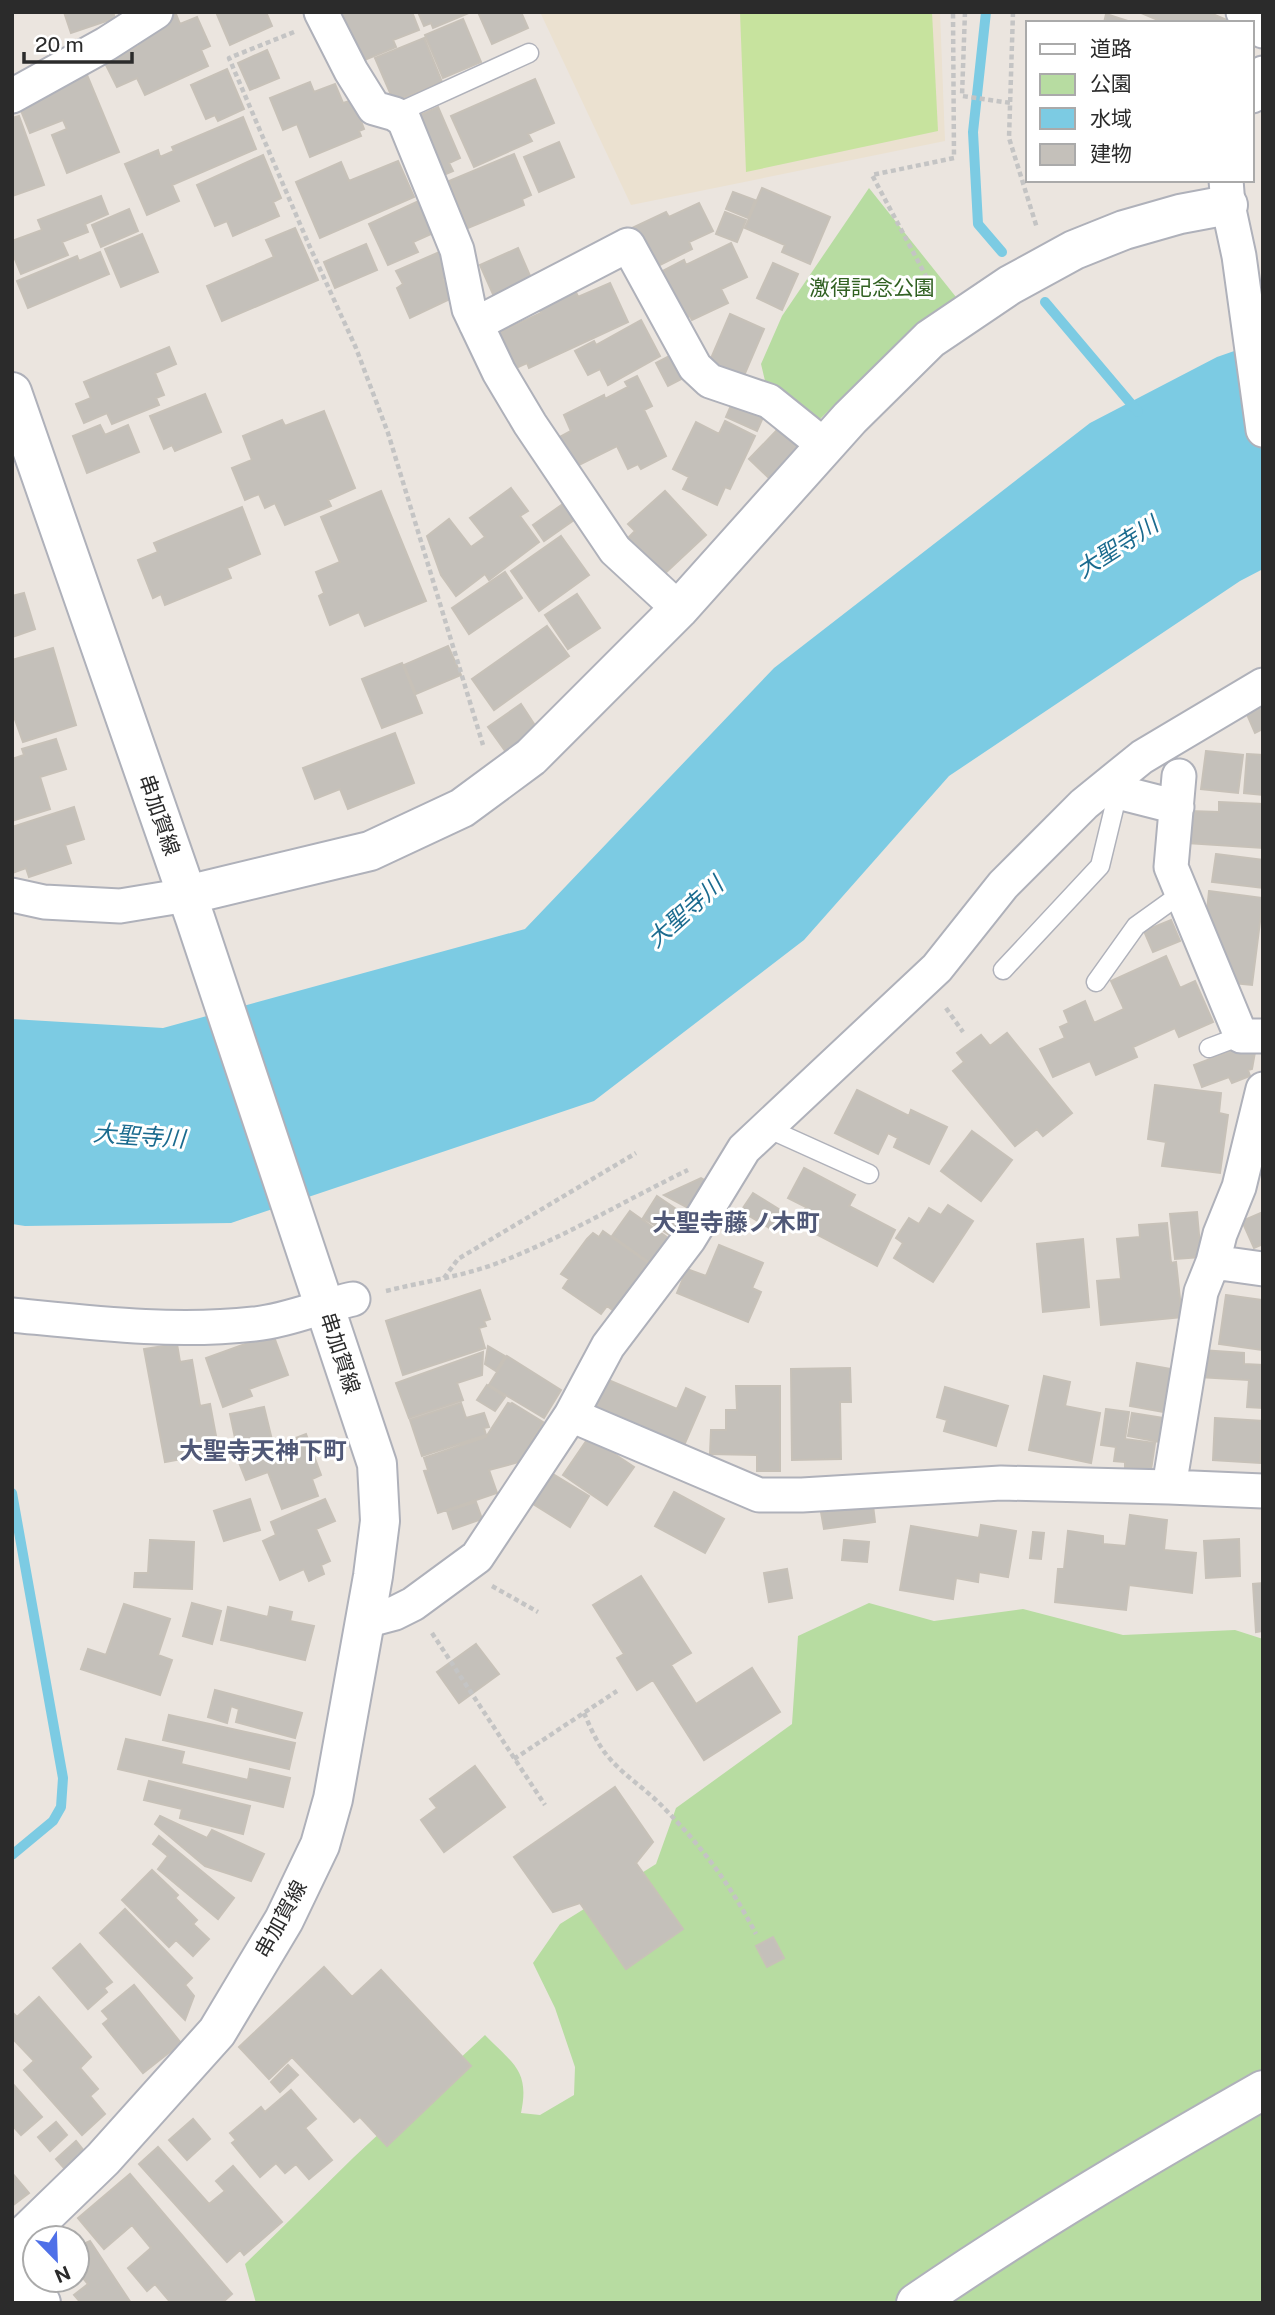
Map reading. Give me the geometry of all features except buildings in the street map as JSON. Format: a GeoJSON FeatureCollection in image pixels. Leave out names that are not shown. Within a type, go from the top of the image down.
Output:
{"type":"FeatureCollection","features":[{"type":"Feature","properties":{"kind":"main road"},"geometry":{"type":"LineString","coordinates":[[191,906],[370,851],[462,808],[531,757],[679,610],[850,418],[930,339],[1048,263],[1124,230],[1180,214],[1227,192]]}},
{"type":"Feature","properties":{"kind":"main road","name":"串加賀線"},"geometry":{"type":"LineString","coordinates":[[12,394],[331,1296],[377,1464],[380,1521],[373,1576],[333,1800],[320,1845],[284,1920],[217,2032],[103,2159],[12,2247]]}},
{"type":"Feature","properties":{"kind":"main road"},"geometry":{"type":"LineString","coordinates":[[916,2303],[969,2266],[1156,2151],[1263,2090]]}},
{"type":"Feature","properties":{"kind":"main road"},"geometry":{"type":"LineString","coordinates":[[12,2273],[41,2303]]}},
{"type":"Feature","properties":{"kind":"street"},"geometry":{"type":"LineString","coordinates":[[12,96],[106,44],[156,12]]}},
{"type":"Feature","properties":{"kind":"street"},"geometry":{"type":"LineString","coordinates":[[323,16],[351,71],[374,108],[395,114],[404,120],[457,250],[469,309],[499,372],[530,424],[615,550],[679,610]]}},
{"type":"Feature","properties":{"kind":"street"},"geometry":{"type":"LineString","coordinates":[[1254,92],[1263,73]]}},
{"type":"Feature","properties":{"kind":"street"},"geometry":{"type":"LineString","coordinates":[[1227,192],[1239,256],[1263,430]]}},
{"type":"Feature","properties":{"kind":"street"},"geometry":{"type":"LineString","coordinates":[[476,324],[628,245],[695,367],[710,381],[769,401],[825,446]]}},
{"type":"Feature","properties":{"kind":"street"},"geometry":{"type":"LineString","coordinates":[[365,1621],[395,1613],[413,1604],[477,1557],[571,1415],[608,1346],[690,1238],[756,1139],[937,968],[1003,885],[1084,804],[1114,789],[1142,757],[1263,685]]}},
{"type":"Feature","properties":{"kind":"street"},"geometry":{"type":"LineString","coordinates":[[1114,789],[1178,791],[1171,867],[1252,1036]]}},
{"type":"Feature","properties":{"kind":"street"},"geometry":{"type":"LineString","coordinates":[[12,895],[44,902],[191,906]]}},
{"type":"Feature","properties":{"kind":"street"},"geometry":{"type":"LineString","coordinates":[[1169,1486],[1201,1292],[1220,1234],[1251,1182],[1263,1089]]}},
{"type":"Feature","properties":{"kind":"street"},"geometry":{"type":"LineString","coordinates":[[1213,1262],[1263,1269]]}},
{"type":"Feature","properties":{"kind":"street"},"geometry":{"type":"LineString","coordinates":[[12,1315],[190,1329],[257,1324],[331,1296]]}},
{"type":"Feature","properties":{"kind":"street"},"geometry":{"type":"LineString","coordinates":[[571,1415],[759,1495],[802,1495],[1001,1483],[1169,1486],[1263,1491]]}},
{"type":"Feature","properties":{"kind":"lane"},"geometry":{"type":"LineString","coordinates":[[395,114],[529,53]]}},
{"type":"Feature","properties":{"kind":"lane"},"geometry":{"type":"LineString","coordinates":[[1003,970],[1100,866],[1114,789]]}},
{"type":"Feature","properties":{"kind":"lane"},"geometry":{"type":"LineString","coordinates":[[1096,982],[1136,926],[1182,893]]}},
{"type":"Feature","properties":{"kind":"lane"},"geometry":{"type":"LineString","coordinates":[[1209,1048],[1252,1036]]}},
{"type":"Feature","properties":{"kind":"lane"},"geometry":{"type":"LineString","coordinates":[[756,1139],[869,1174]]}},
{"type":"Feature","properties":{"kind":"path"},"geometry":{"type":"LineString","coordinates":[[952,324],[872,176],[954,158],[953,12]]}},
{"type":"Feature","properties":{"kind":"path"},"geometry":{"type":"LineString","coordinates":[[965,12],[962,96],[1011,103]]}},
{"type":"Feature","properties":{"kind":"path"},"geometry":{"type":"LineString","coordinates":[[1013,12],[1009,138],[1048,263]]}},
{"type":"Feature","properties":{"kind":"path"},"geometry":{"type":"LineString","coordinates":[[323,16],[229,58],[356,348],[388,433],[488,762],[500,780]]}},
{"type":"Feature","properties":{"kind":"path"},"geometry":{"type":"LineString","coordinates":[[331,1296],[443,1279],[495,1264],[756,1139]]}},
{"type":"Feature","properties":{"kind":"path"},"geometry":{"type":"LineString","coordinates":[[443,1279],[458,1259],[636,1153]]}},
{"type":"Feature","properties":{"kind":"path"},"geometry":{"type":"LineString","coordinates":[[461,1569],[538,1612]]}},
{"type":"Feature","properties":{"kind":"path"},"geometry":{"type":"LineString","coordinates":[[446,1653],[545,1805]]}},
{"type":"Feature","properties":{"kind":"path"},"geometry":{"type":"LineString","coordinates":[[514,1759],[617,1691]]}},
{"type":"Feature","properties":{"kind":"path"},"geometry":{"type":"LineString","coordinates":[[584,1713],[595,1739],[611,1760],[661,1804],[707,1854],[743,1909],[755,1934]]}},
{"type":"Feature","properties":{"kind":"shaded area"},"geometry":{"type":"Polygon","coordinates":[[[540,12],[940,12],[945,141],[631,205],[540,12]]]}},
{"type":"Feature","properties":{"kind":"green space"},"geometry":{"type":"Polygon","coordinates":[[[740,12],[932,12],[938,131],[746,172],[740,12]]]}},
{"type":"Feature","properties":{"kind":"green space","name":"激得記念公園"},"geometry":{"type":"Polygon","coordinates":[[[869,188],[956,297],[885,356],[817,422],[766,385],[761,364],[782,316],[869,188]]]}},
{"type":"Feature","properties":{"kind":"green space"},"geometry":{"type":"Polygon","coordinates":[[[869,1603],[934,1621],[1023,1609],[1123,1635],[1235,1630],[1263,1639],[1263,2303],[256,2303],[245,2264],[354,2157],[485,2035],[511,2061],[521,2077],[521,2113],[540,2115],[574,2095],[575,2067],[555,2008],[533,1963],[560,1924],[656,1864],[676,1808],[792,1724],[798,1636],[869,1603]]]}},
{"type":"Feature","properties":{"kind":"water","name":"大聖寺川"},"geometry":{"type":"Polygon","coordinates":[[[1263,341],[1263,569],[1240,581],[949,776],[804,940],[594,1101],[231,1223],[12,1224],[12,1019],[163,1028],[525,929],[774,668],[1090,423],[1217,357],[1263,341]]]}},
{"type":"Feature","properties":{"kind":"waterway"},"geometry":{"type":"LineString","coordinates":[[986,12],[973,132],[978,224],[1002,252]]}},
{"type":"Feature","properties":{"kind":"waterway"},"geometry":{"type":"LineString","coordinates":[[1045,302],[1138,412]]}},
{"type":"Feature","properties":{"kind":"waterway"},"geometry":{"type":"LineString","coordinates":[[12,1493],[63,1778],[61,1807],[53,1821],[12,1855]]}},
{"type":"Feature","properties":{"kind":"district","name":"大聖寺藤ノ木町"},"geometry":{"type":"Point","coordinates":[736,1223]}},
{"type":"Feature","properties":{"kind":"district","name":"大聖寺天神下町"},"geometry":{"type":"Point","coordinates":[263,1451]}}]}
